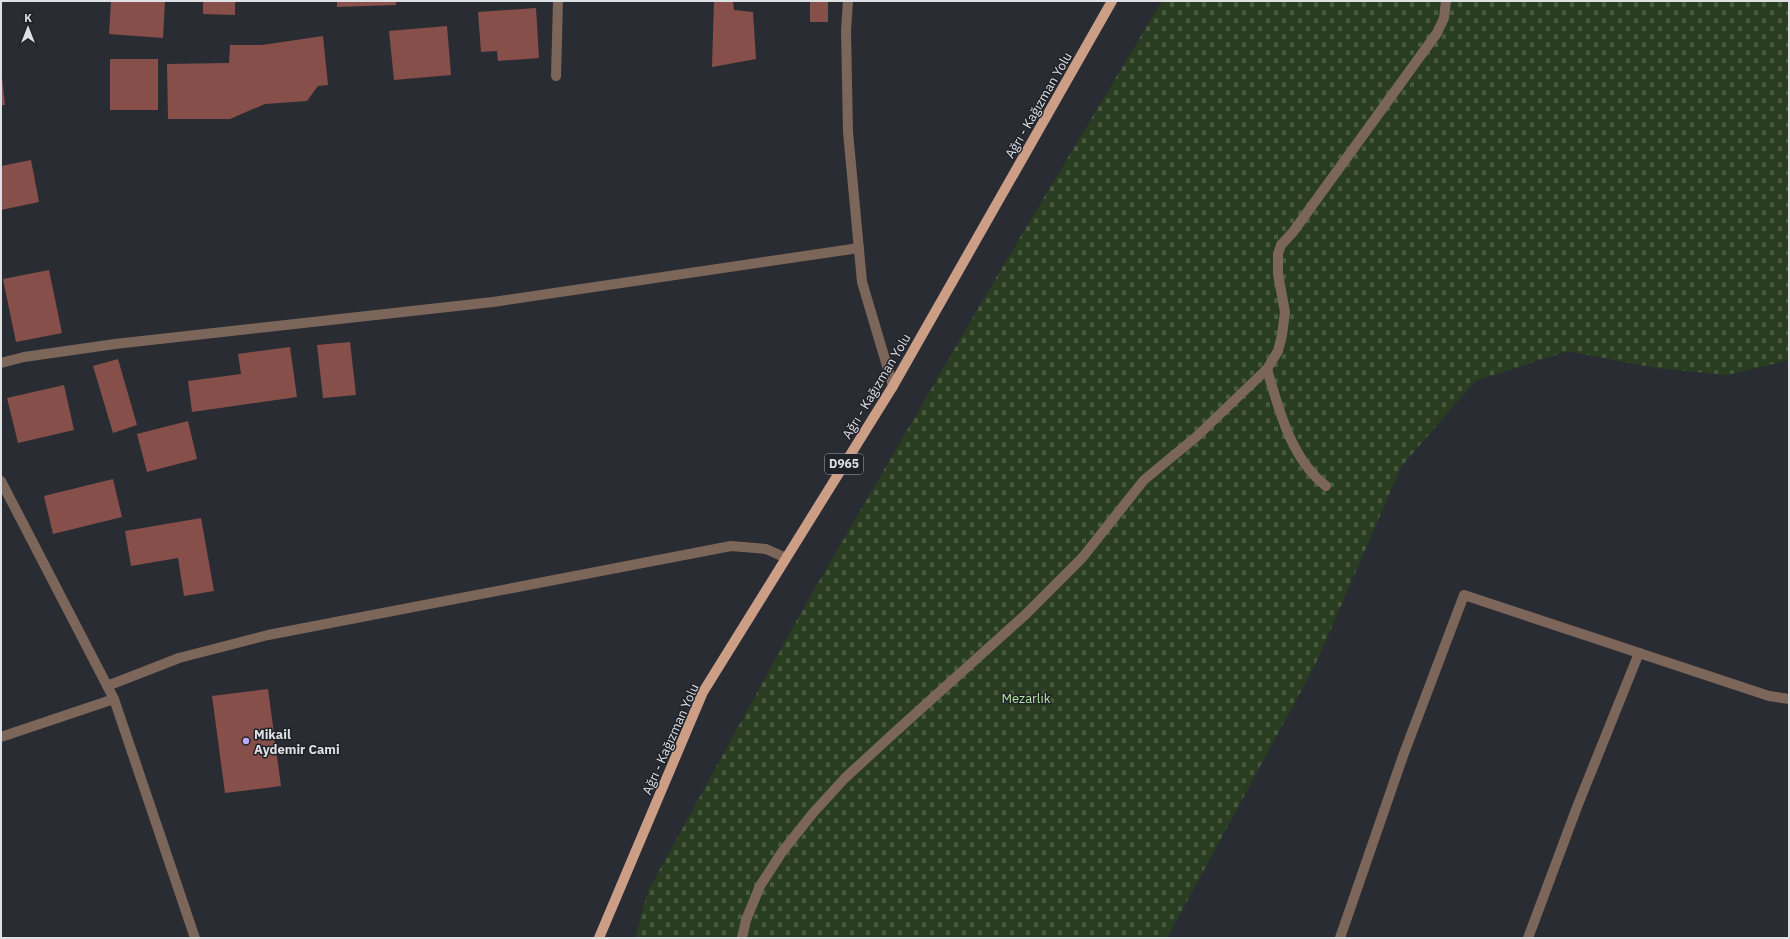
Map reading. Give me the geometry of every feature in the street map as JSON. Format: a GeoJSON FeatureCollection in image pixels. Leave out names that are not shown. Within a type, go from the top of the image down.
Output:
{"type":"FeatureCollection","features":[{"type":"Feature","properties":{"kind":"main road","name":"Ağrı - Kağızman Yolu"},"geometry":{"type":"LineString","coordinates":[[599,938],[703,692],[892,386],[1112,1]]}},
{"type":"Feature","properties":{"kind":"street"},"geometry":{"type":"LineString","coordinates":[[556,76],[558,1]]}},
{"type":"Feature","properties":{"kind":"street"},"geometry":{"type":"LineString","coordinates":[[848,1],[846,32],[848,132],[862,282],[892,386]]}},
{"type":"Feature","properties":{"kind":"street"},"geometry":{"type":"LineString","coordinates":[[742,938],[746,920],[760,886],[782,852],[813,813],[845,778],[1025,615],[1082,558],[1144,480],[1196,437],[1267,369],[1278,351],[1285,312],[1276,264],[1282,244],[1294,232],[1438,33],[1444,18],[1446,1]]}},
{"type":"Feature","properties":{"kind":"street"},"geometry":{"type":"LineString","coordinates":[[1,363],[24,357],[115,344],[493,302],[859,248]]}},
{"type":"Feature","properties":{"kind":"street"},"geometry":{"type":"LineString","coordinates":[[1267,369],[1283,422],[1303,462],[1314,477],[1326,486]]}},
{"type":"Feature","properties":{"kind":"street"},"geometry":{"type":"LineString","coordinates":[[1,481],[114,699],[195,938]]}},
{"type":"Feature","properties":{"kind":"street"},"geometry":{"type":"LineString","coordinates":[[107,686],[179,658],[268,636],[731,546],[766,549],[786,558]]}},
{"type":"Feature","properties":{"kind":"street"},"geometry":{"type":"LineString","coordinates":[[1340,938],[1403,756],[1464,595],[1769,696],[1789,699]]}},
{"type":"Feature","properties":{"kind":"street"},"geometry":{"type":"LineString","coordinates":[[1528,938],[1577,807],[1639,653]]}},
{"type":"Feature","properties":{"kind":"street"},"geometry":{"type":"LineString","coordinates":[[1,738],[114,699]]}},
{"type":"Feature","properties":{"kind":"green space","name":"Mezarlık"},"geometry":{"type":"Polygon","coordinates":[[[1162,1],[1789,1],[1789,360],[1727,375],[1656,368],[1568,351],[1475,381],[1401,467],[1316,663],[1167,938],[635,938],[648,891],[806,604],[993,283],[1162,1]]]}},
{"type":"Feature","properties":{"kind":"building"},"geometry":{"type":"Polygon","coordinates":[[[111,1],[165,1],[163,38],[109,34],[111,1]]]}},
{"type":"Feature","properties":{"kind":"building"},"geometry":{"type":"Polygon","coordinates":[[[203,1],[235,1],[235,15],[203,14],[203,1]]]}},
{"type":"Feature","properties":{"kind":"building"},"geometry":{"type":"Polygon","coordinates":[[[337,1],[396,1],[396,5],[337,7],[337,1]]]}},
{"type":"Feature","properties":{"kind":"building"},"geometry":{"type":"Polygon","coordinates":[[[714,1],[733,1],[734,10],[753,12],[756,59],[712,67],[714,1]]]}},
{"type":"Feature","properties":{"kind":"building"},"geometry":{"type":"Polygon","coordinates":[[[810,1],[828,1],[828,22],[810,22],[810,1]]]}},
{"type":"Feature","properties":{"kind":"building"},"geometry":{"type":"Polygon","coordinates":[[[536,8],[539,58],[498,61],[497,51],[481,52],[478,12],[536,8]]]}},
{"type":"Feature","properties":{"kind":"building"},"geometry":{"type":"Polygon","coordinates":[[[447,26],[451,75],[394,80],[389,31],[447,26]]]}},
{"type":"Feature","properties":{"kind":"building"},"geometry":{"type":"Polygon","coordinates":[[[323,36],[328,85],[318,86],[307,101],[265,104],[230,119],[168,119],[167,64],[229,63],[230,45],[262,45],[323,36]]]}},
{"type":"Feature","properties":{"kind":"building"},"geometry":{"type":"Polygon","coordinates":[[[110,59],[158,59],[158,110],[110,110],[110,59]]]}},
{"type":"Feature","properties":{"kind":"building"},"geometry":{"type":"Polygon","coordinates":[[[1,69],[5,105],[1,105],[1,69]]]}},
{"type":"Feature","properties":{"kind":"building"},"geometry":{"type":"Polygon","coordinates":[[[31,160],[39,202],[1,210],[1,166],[31,160]]]}},
{"type":"Feature","properties":{"kind":"building"},"geometry":{"type":"Polygon","coordinates":[[[49,270],[62,333],[16,342],[3,279],[49,270]]]}},
{"type":"Feature","properties":{"kind":"building"},"geometry":{"type":"Polygon","coordinates":[[[350,342],[356,395],[323,398],[317,345],[350,342]]]}},
{"type":"Feature","properties":{"kind":"building"},"geometry":{"type":"Polygon","coordinates":[[[290,347],[297,397],[192,412],[188,381],[241,374],[238,354],[290,347]]]}},
{"type":"Feature","properties":{"kind":"building"},"geometry":{"type":"Polygon","coordinates":[[[118,359],[137,425],[113,433],[93,366],[118,359]]]}},
{"type":"Feature","properties":{"kind":"building"},"geometry":{"type":"Polygon","coordinates":[[[64,385],[74,430],[18,443],[7,398],[64,385]]]}},
{"type":"Feature","properties":{"kind":"building"},"geometry":{"type":"Polygon","coordinates":[[[188,421],[197,459],[147,472],[137,434],[188,421]]]}},
{"type":"Feature","properties":{"kind":"building"},"geometry":{"type":"Polygon","coordinates":[[[113,479],[122,517],[53,534],[44,496],[113,479]]]}},
{"type":"Feature","properties":{"kind":"building"},"geometry":{"type":"Polygon","coordinates":[[[201,518],[214,591],[184,596],[178,558],[131,566],[125,531],[201,518]]]}},
{"type":"Feature","properties":{"kind":"building","name":"Mikail Aydemir Cami"},"geometry":{"type":"Polygon","coordinates":[[[268,689],[281,786],[225,793],[212,696],[268,689]]]}},
{"type":"Feature","properties":{"kind":"place","name":"Mikail Aydemir Cami"},"geometry":{"type":"Point","coordinates":[246,741]}}]}
